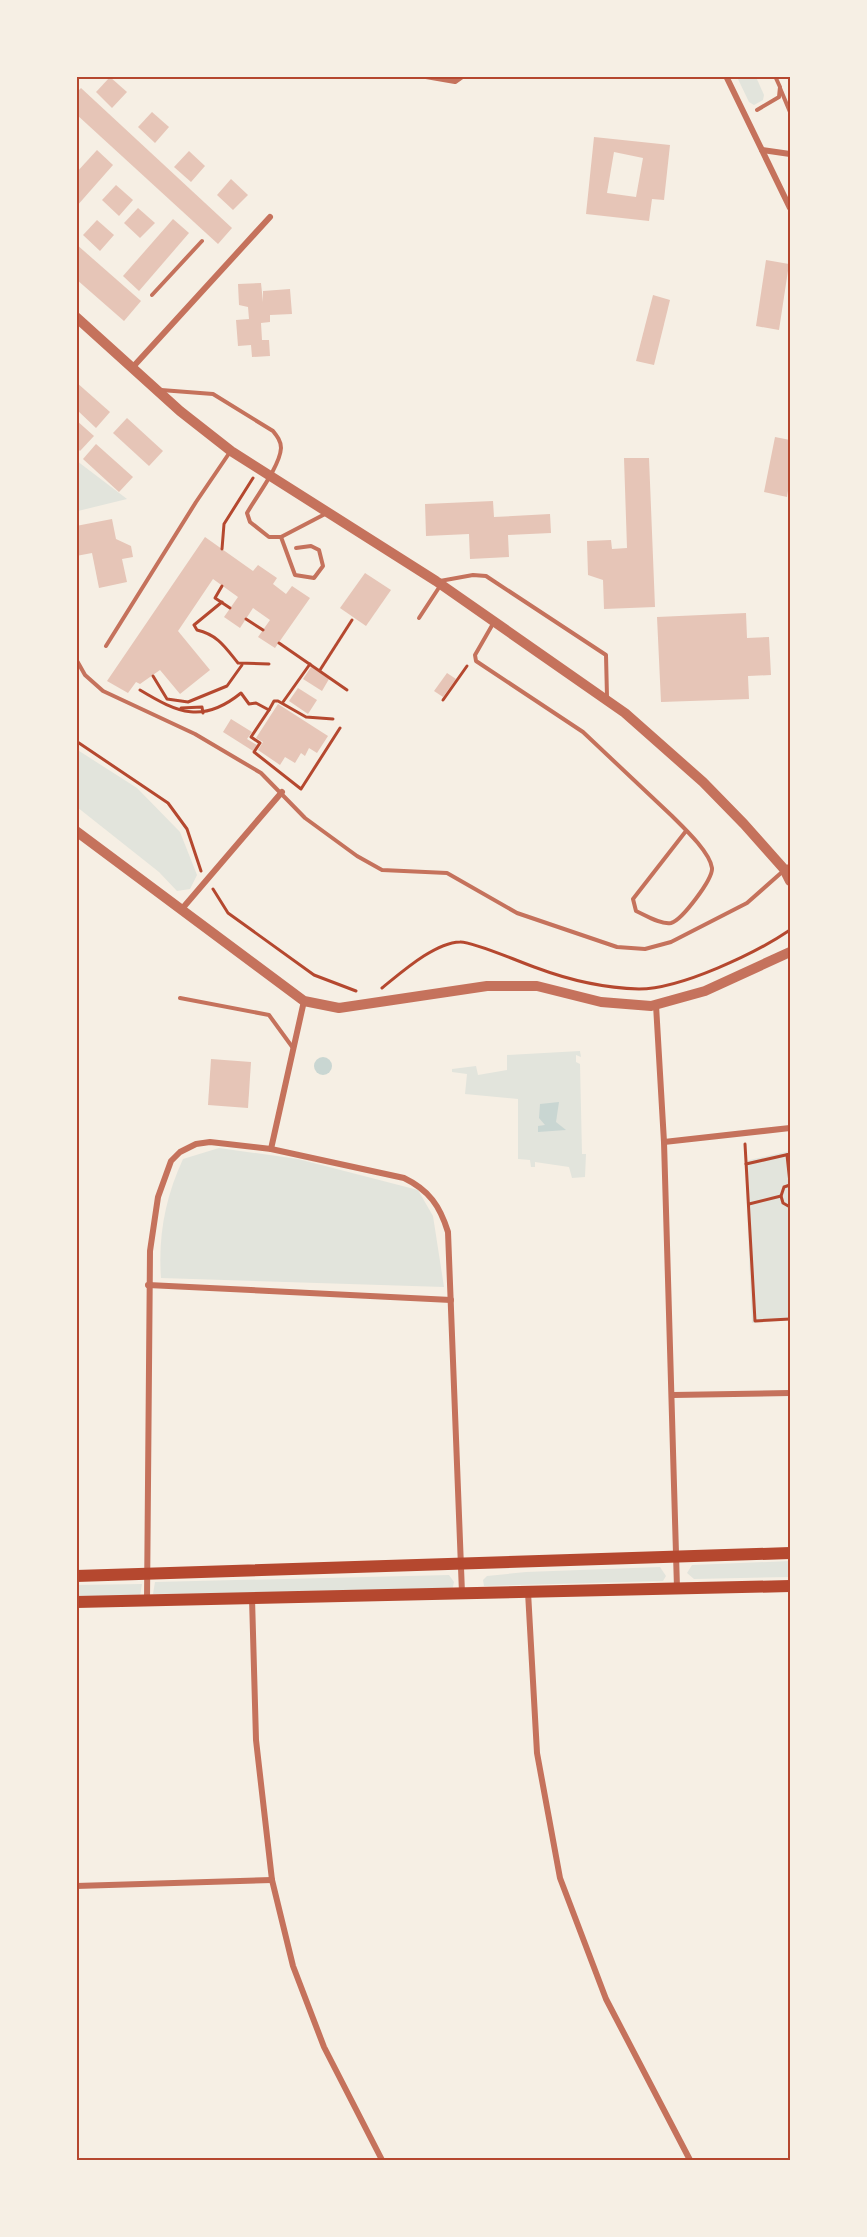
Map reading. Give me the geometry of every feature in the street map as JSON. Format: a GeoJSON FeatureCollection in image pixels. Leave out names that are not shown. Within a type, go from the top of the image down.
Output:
{"type":"FeatureCollection","features":[{"type":"Feature","properties":{"kind":"main road"},"geometry":{"type":"LineString","coordinates":[[76,1576],[790,1553]]}},
{"type":"Feature","properties":{"kind":"main road"},"geometry":{"type":"LineString","coordinates":[[76,1602],[790,1586]]}},
{"type":"Feature","properties":{"kind":"street"},"geometry":{"type":"LineString","coordinates":[[426,76],[455,81],[462,76]]}},
{"type":"Feature","properties":{"kind":"street"},"geometry":{"type":"LineString","coordinates":[[726,76],[790,208]]}},
{"type":"Feature","properties":{"kind":"street"},"geometry":{"type":"LineString","coordinates":[[762,150],[790,154]]}},
{"type":"Feature","properties":{"kind":"street"},"geometry":{"type":"LineString","coordinates":[[132,368],[270,217]]}},
{"type":"Feature","properties":{"kind":"street"},"geometry":{"type":"LineString","coordinates":[[78,320],[231,452],[439,583],[607,701],[672,752],[787,867],[790,881]]}},
{"type":"Feature","properties":{"kind":"street"},"geometry":{"type":"LineString","coordinates":[[181,910],[282,792]]}},
{"type":"Feature","properties":{"kind":"street"},"geometry":{"type":"LineString","coordinates":[[76,831],[304,1001],[339,1008],[487,986],[537,986],[601,1002],[656,1005],[733,980],[790,952]]}},
{"type":"Feature","properties":{"kind":"street"},"geometry":{"type":"LineString","coordinates":[[272,1149],[304,1001]]}},
{"type":"Feature","properties":{"kind":"street"},"geometry":{"type":"LineString","coordinates":[[656,1005],[664,1142],[677,1589]]}},
{"type":"Feature","properties":{"kind":"street"},"geometry":{"type":"LineString","coordinates":[[664,1142],[790,1128]]}},
{"type":"Feature","properties":{"kind":"street"},"geometry":{"type":"LineString","coordinates":[[147,1601],[148,1285],[151,1243],[158,1197],[176,1156],[196,1144],[210,1142],[272,1149],[404,1178],[421,1187],[442,1213],[448,1232],[462,1594]]}},
{"type":"Feature","properties":{"kind":"street"},"geometry":{"type":"LineString","coordinates":[[148,1285],[451,1300]]}},
{"type":"Feature","properties":{"kind":"street"},"geometry":{"type":"LineString","coordinates":[[673,1395],[790,1394]]}},
{"type":"Feature","properties":{"kind":"street"},"geometry":{"type":"LineString","coordinates":[[528,1592],[537,1753],[560,1878],[606,1999],[690,2160]]}},
{"type":"Feature","properties":{"kind":"street"},"geometry":{"type":"LineString","coordinates":[[252,1598],[256,1740],[272,1880],[293,1966],[324,2047],[382,2160]]}},
{"type":"Feature","properties":{"kind":"street"},"geometry":{"type":"LineString","coordinates":[[76,1886],[272,1880]]}},
{"type":"Feature","properties":{"kind":"lane"},"geometry":{"type":"LineString","coordinates":[[775,76],[790,112]]}},
{"type":"Feature","properties":{"kind":"lane"},"geometry":{"type":"LineString","coordinates":[[757,110],[778,97],[780,87]]}},
{"type":"Feature","properties":{"kind":"lane"},"geometry":{"type":"LineString","coordinates":[[152,295],[202,241]]}},
{"type":"Feature","properties":{"kind":"lane"},"geometry":{"type":"LineString","coordinates":[[157,390],[213,394],[273,431],[281,449],[270,476],[247,513],[247,518],[269,537],[281,537],[328,513]]}},
{"type":"Feature","properties":{"kind":"lane"},"geometry":{"type":"LineString","coordinates":[[106,646],[196,502],[231,452]]}},
{"type":"Feature","properties":{"kind":"lane"},"geometry":{"type":"LineString","coordinates":[[281,537],[295,575],[314,578],[322,566],[319,550],[311,546],[296,548]]}},
{"type":"Feature","properties":{"kind":"lane"},"geometry":{"type":"LineString","coordinates":[[419,618],[439,583],[473,575],[486,576],[606,655],[608,664],[607,701]]}},
{"type":"Feature","properties":{"kind":"lane"},"geometry":{"type":"LineString","coordinates":[[494,622],[475,655],[476,661],[583,732],[686,831],[707,856],[712,868],[710,880],[672,923],[665,923],[636,911],[633,898],[686,831]]}},
{"type":"Feature","properties":{"kind":"lane"},"geometry":{"type":"LineString","coordinates":[[76,659],[85,675],[103,692],[195,734],[261,773],[282,792],[304,818],[357,856],[382,870],[447,873],[517,913],[617,947],[645,950],[671,942],[747,903],[787,867]]}},
{"type":"Feature","properties":{"kind":"lane"},"geometry":{"type":"LineString","coordinates":[[180,998],[268,1015],[294,1048]]}},
{"type":"Feature","properties":{"kind":"path"},"geometry":{"type":"LineString","coordinates":[[222,549],[224,524],[259,469]]}},
{"type":"Feature","properties":{"kind":"path"},"geometry":{"type":"LineString","coordinates":[[222,586],[215,598],[230,608]]}},
{"type":"Feature","properties":{"kind":"path"},"geometry":{"type":"LineString","coordinates":[[222,602],[194,625],[197,630],[211,633],[221,640],[242,665]]}},
{"type":"Feature","properties":{"kind":"path"},"geometry":{"type":"LineString","coordinates":[[246,619],[263,630]]}},
{"type":"Feature","properties":{"kind":"path"},"geometry":{"type":"LineString","coordinates":[[320,670],[352,621]]}},
{"type":"Feature","properties":{"kind":"path"},"geometry":{"type":"LineString","coordinates":[[279,643],[347,690]]}},
{"type":"Feature","properties":{"kind":"path"},"geometry":{"type":"LineString","coordinates":[[443,700],[469,663],[476,661]]}},
{"type":"Feature","properties":{"kind":"path"},"geometry":{"type":"LineString","coordinates":[[283,702],[310,663]]}},
{"type":"Feature","properties":{"kind":"path"},"geometry":{"type":"LineString","coordinates":[[242,665],[269,664]]}},
{"type":"Feature","properties":{"kind":"path"},"geometry":{"type":"LineString","coordinates":[[153,675],[167,699],[188,702],[227,686],[242,665]]}},
{"type":"Feature","properties":{"kind":"path"},"geometry":{"type":"LineString","coordinates":[[140,690],[176,711],[203,713],[227,705],[241,693],[249,704],[256,703],[268,710]]}},
{"type":"Feature","properties":{"kind":"path"},"geometry":{"type":"LineString","coordinates":[[333,719],[306,717],[283,702],[274,701],[252,736],[260,743],[254,752],[301,789],[340,728]]}},
{"type":"Feature","properties":{"kind":"path"},"geometry":{"type":"LineString","coordinates":[[181,708],[202,707],[203,713]]}},
{"type":"Feature","properties":{"kind":"path"},"geometry":{"type":"LineString","coordinates":[[76,741],[168,802],[187,829],[199,867],[228,913],[314,975],[363,993]]}},
{"type":"Feature","properties":{"kind":"path"},"geometry":{"type":"LineString","coordinates":[[380,990],[425,955],[460,942],[580,981],[600,985],[651,988],[690,977],[732,961],[767,945],[790,930]]}},
{"type":"Feature","properties":{"kind":"path"},"geometry":{"type":"LineString","coordinates":[[744,1133],[755,1320],[790,1319]]}},
{"type":"Feature","properties":{"kind":"path"},"geometry":{"type":"LineString","coordinates":[[746,1164],[789,1155],[790,1184],[784,1187],[781,1196],[783,1203],[790,1207]]}},
{"type":"Feature","properties":{"kind":"path"},"geometry":{"type":"LineString","coordinates":[[749,1204],[781,1196]]}},
{"type":"Feature","properties":{"kind":"shaded area"},"geometry":{"type":"Polygon","coordinates":[[[737,77],[756,77],[764,95],[763,100],[754,105],[749,102],[737,77]]]}},
{"type":"Feature","properties":{"kind":"shaded area"},"geometry":{"type":"Polygon","coordinates":[[[77,461],[127,499],[78,511],[77,461]]]}},
{"type":"Feature","properties":{"kind":"shaded area"},"geometry":{"type":"Polygon","coordinates":[[[76,749],[137,788],[180,832],[197,875],[190,889],[177,891],[159,872],[77,807],[76,749]]]}},
{"type":"Feature","properties":{"kind":"shaded area"},"geometry":{"type":"Polygon","coordinates":[[[580,1051],[581,1057],[576,1055],[576,1062],[580,1064],[582,1154],[586,1154],[585,1177],[572,1178],[569,1167],[535,1162],[535,1167],[531,1167],[530,1160],[518,1159],[518,1099],[465,1094],[467,1074],[452,1072],[452,1069],[476,1066],[478,1075],[507,1070],[507,1055],[580,1051]]]}},
{"type":"Feature","properties":{"kind":"shaded area"},"geometry":{"type":"Polygon","coordinates":[[[319,1057],[327,1057],[332,1062],[330,1073],[319,1075],[314,1070],[314,1062],[319,1057]]]}},
{"type":"Feature","properties":{"kind":"shaded area"},"geometry":{"type":"Polygon","coordinates":[[[559,1102],[556,1122],[566,1130],[538,1132],[538,1126],[545,1125],[539,1118],[540,1104],[559,1102]]]}},
{"type":"Feature","properties":{"kind":"shaded area"},"geometry":{"type":"Polygon","coordinates":[[[219,1148],[298,1159],[418,1190],[433,1216],[444,1287],[161,1278],[164,1217],[183,1159],[219,1148]]]}},
{"type":"Feature","properties":{"kind":"shaded area"},"geometry":{"type":"Polygon","coordinates":[[[790,1151],[790,1320],[752,1323],[745,1161],[790,1151]]]}},
{"type":"Feature","properties":{"kind":"shaded area"},"geometry":{"type":"Polygon","coordinates":[[[790,1561],[790,1577],[694,1579],[687,1573],[692,1565],[790,1561]]]}},
{"type":"Feature","properties":{"kind":"shaded area"},"geometry":{"type":"Polygon","coordinates":[[[660,1567],[666,1576],[663,1581],[484,1586],[483,1580],[487,1576],[526,1572],[660,1567]]]}},
{"type":"Feature","properties":{"kind":"shaded area"},"geometry":{"type":"Polygon","coordinates":[[[449,1575],[454,1582],[452,1591],[153,1594],[155,1582],[449,1575]]]}},
{"type":"Feature","properties":{"kind":"shaded area"},"geometry":{"type":"Polygon","coordinates":[[[142,1584],[140,1596],[77,1598],[76,1585],[142,1584]]]}},
{"type":"Feature","properties":{"kind":"building"},"geometry":{"type":"Polygon","coordinates":[[[110,77],[127,92],[112,108],[96,92],[110,77]]]}},
{"type":"Feature","properties":{"kind":"building"},"geometry":{"type":"Polygon","coordinates":[[[81,88],[232,228],[218,244],[76,114],[76,93],[81,88]]]}},
{"type":"Feature","properties":{"kind":"building"},"geometry":{"type":"Polygon","coordinates":[[[152,112],[169,127],[155,143],[138,127],[152,112]]]}},
{"type":"Feature","properties":{"kind":"building"},"geometry":{"type":"Polygon","coordinates":[[[594,137],[670,145],[664,200],[652,199],[649,221],[586,214],[594,137]],[[614,152],[607,193],[636,197],[643,158],[614,152]]]}},
{"type":"Feature","properties":{"kind":"building"},"geometry":{"type":"Polygon","coordinates":[[[97,150],[113,165],[76,207],[76,173],[97,150]]]}},
{"type":"Feature","properties":{"kind":"building"},"geometry":{"type":"Polygon","coordinates":[[[189,151],[205,166],[191,182],[174,167],[189,151]]]}},
{"type":"Feature","properties":{"kind":"building"},"geometry":{"type":"Polygon","coordinates":[[[231,179],[248,195],[233,210],[217,195],[231,179]]]}},
{"type":"Feature","properties":{"kind":"building"},"geometry":{"type":"Polygon","coordinates":[[[116,185],[133,200],[119,216],[102,200],[116,185]]]}},
{"type":"Feature","properties":{"kind":"building"},"geometry":{"type":"Polygon","coordinates":[[[138,208],[155,223],[140,238],[124,223],[138,208]]]}},
{"type":"Feature","properties":{"kind":"building"},"geometry":{"type":"Polygon","coordinates":[[[173,219],[189,233],[139,291],[123,276],[173,219]]]}},
{"type":"Feature","properties":{"kind":"building"},"geometry":{"type":"Polygon","coordinates":[[[97,220],[114,235],[100,251],[83,235],[97,220]]]}},
{"type":"Feature","properties":{"kind":"building"},"geometry":{"type":"Polygon","coordinates":[[[76,244],[141,301],[124,321],[76,279],[76,244]]]}},
{"type":"Feature","properties":{"kind":"building"},"geometry":{"type":"Polygon","coordinates":[[[766,260],[789,264],[779,330],[756,326],[766,260]]]}},
{"type":"Feature","properties":{"kind":"building"},"geometry":{"type":"Polygon","coordinates":[[[261,283],[263,302],[263,291],[290,289],[292,314],[270,315],[270,322],[261,323],[262,340],[269,340],[270,356],[252,357],[251,345],[238,346],[236,320],[249,319],[248,307],[239,305],[238,284],[261,283]]]}},
{"type":"Feature","properties":{"kind":"building"},"geometry":{"type":"Polygon","coordinates":[[[653,295],[670,300],[654,365],[636,361],[653,295]]]}},
{"type":"Feature","properties":{"kind":"building"},"geometry":{"type":"Polygon","coordinates":[[[76,382],[110,412],[96,428],[76,409],[76,382]]]}},
{"type":"Feature","properties":{"kind":"building"},"geometry":{"type":"Polygon","coordinates":[[[127,418],[163,451],[149,466],[113,433],[127,418]]]}},
{"type":"Feature","properties":{"kind":"building"},"geometry":{"type":"Polygon","coordinates":[[[76,420],[94,436],[80,451],[76,447],[76,420]]]}},
{"type":"Feature","properties":{"kind":"building"},"geometry":{"type":"Polygon","coordinates":[[[775,437],[790,440],[790,478],[787,497],[764,492],[775,437]]]}},
{"type":"Feature","properties":{"kind":"building"},"geometry":{"type":"Polygon","coordinates":[[[96,444],[133,477],[119,492],[83,459],[96,444]]]}},
{"type":"Feature","properties":{"kind":"building"},"geometry":{"type":"Polygon","coordinates":[[[624,458],[649,458],[655,607],[604,609],[603,580],[588,575],[587,541],[611,540],[612,549],[627,548],[624,458]]]}},
{"type":"Feature","properties":{"kind":"building"},"geometry":{"type":"Polygon","coordinates":[[[493,501],[494,517],[550,514],[551,533],[508,535],[509,557],[470,559],[469,534],[426,536],[425,504],[493,501]]]}},
{"type":"Feature","properties":{"kind":"building"},"geometry":{"type":"Polygon","coordinates":[[[112,519],[116,539],[131,546],[133,557],[122,559],[127,582],[99,588],[92,553],[76,556],[76,526],[112,519]]]}},
{"type":"Feature","properties":{"kind":"building"},"geometry":{"type":"Polygon","coordinates":[[[205,537],[253,571],[258,565],[277,578],[273,584],[286,594],[292,586],[310,598],[275,648],[258,637],[270,620],[253,608],[240,628],[224,617],[238,597],[213,579],[178,631],[210,670],[180,694],[160,670],[140,684],[136,682],[128,693],[107,681],[205,537]]]}},
{"type":"Feature","properties":{"kind":"building"},"geometry":{"type":"Polygon","coordinates":[[[365,573],[391,590],[366,626],[340,608],[365,573]]]}},
{"type":"Feature","properties":{"kind":"building"},"geometry":{"type":"Polygon","coordinates":[[[746,613],[747,638],[769,637],[771,675],[748,676],[749,699],[661,702],[657,617],[746,613]]]}},
{"type":"Feature","properties":{"kind":"building"},"geometry":{"type":"Polygon","coordinates":[[[311,667],[329,679],[322,691],[303,679],[311,667]]]}},
{"type":"Feature","properties":{"kind":"building"},"geometry":{"type":"Polygon","coordinates":[[[447,673],[456,679],[443,697],[434,691],[447,673]]]}},
{"type":"Feature","properties":{"kind":"building"},"geometry":{"type":"Polygon","coordinates":[[[298,688],[317,700],[308,714],[289,701],[298,688]]]}},
{"type":"Feature","properties":{"kind":"building"},"geometry":{"type":"Polygon","coordinates":[[[278,704],[328,736],[317,753],[309,748],[305,756],[301,753],[295,763],[285,757],[280,765],[258,750],[263,742],[256,738],[278,704]]]}},
{"type":"Feature","properties":{"kind":"building"},"geometry":{"type":"Polygon","coordinates":[[[231,719],[252,732],[247,739],[257,745],[253,751],[223,732],[231,719]]]}},
{"type":"Feature","properties":{"kind":"building"},"geometry":{"type":"Polygon","coordinates":[[[211,1059],[251,1062],[248,1108],[208,1105],[211,1059]]]}}]}
